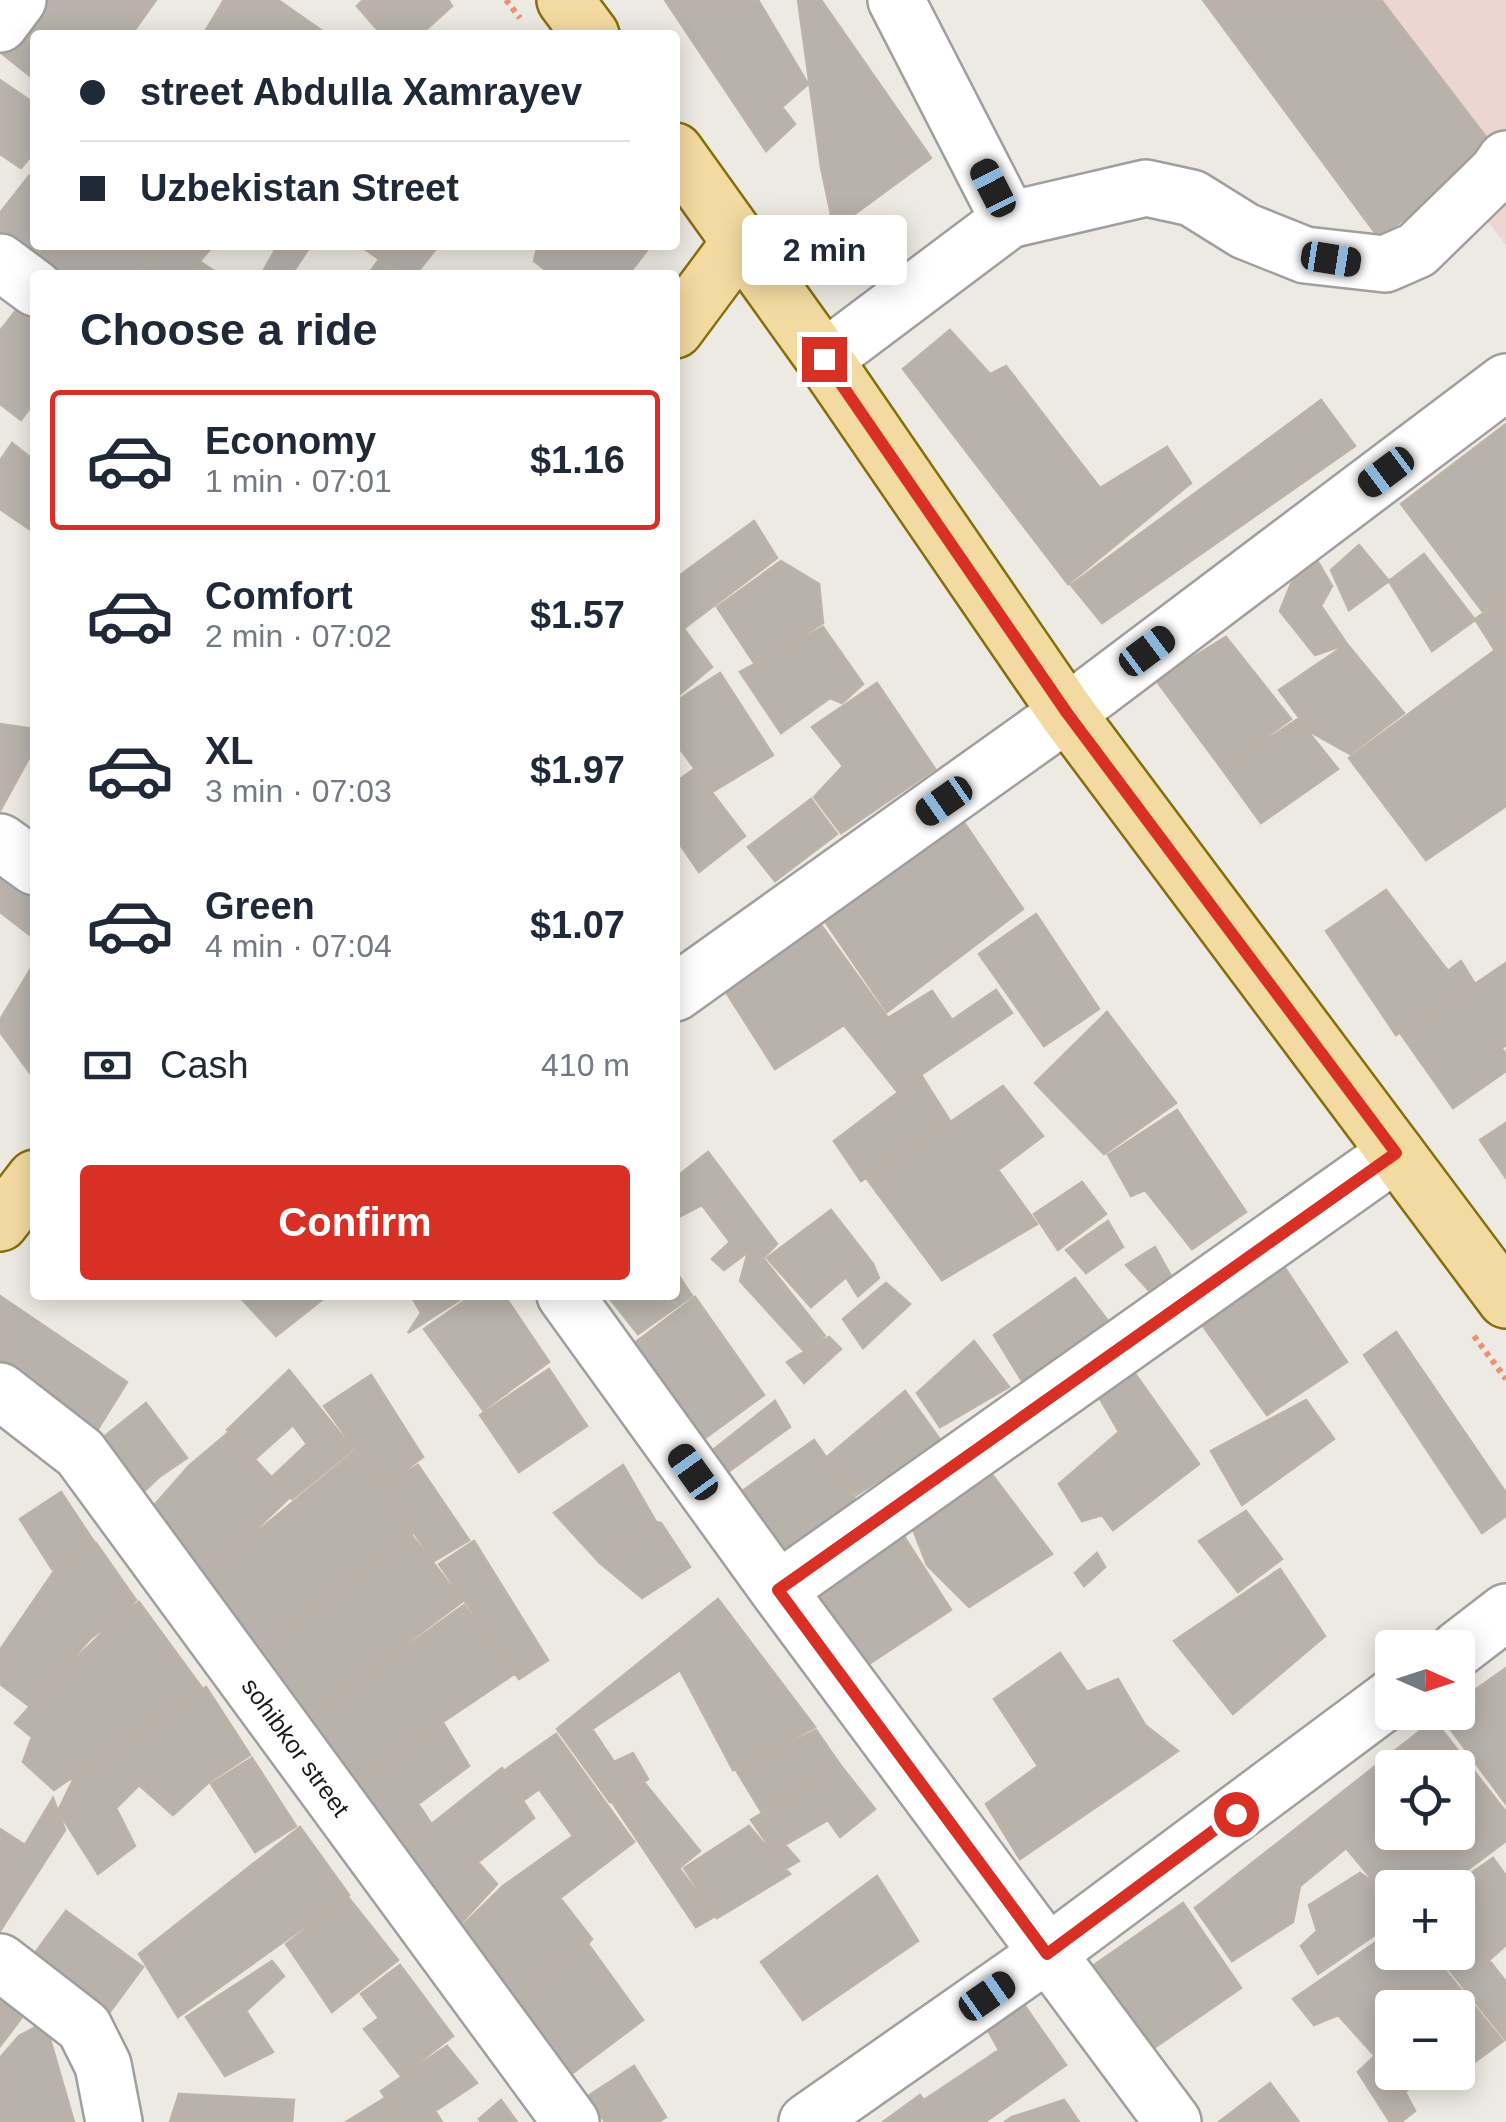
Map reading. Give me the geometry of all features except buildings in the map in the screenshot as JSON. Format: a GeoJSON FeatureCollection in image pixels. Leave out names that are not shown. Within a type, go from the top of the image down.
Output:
{"type":"FeatureCollection","features":[{"type":"Feature","properties":{"kind":"main road"},"geometry":{"type":"LineString","coordinates":[[565,0],[587,30]]}},
{"type":"Feature","properties":{"kind":"main road"},"geometry":{"type":"LineString","coordinates":[[680,158],[824,359],[1067,713],[1506,1300]]}},
{"type":"Feature","properties":{"kind":"main road"},"geometry":{"type":"LineString","coordinates":[[680,323],[741,241]]}},
{"type":"Feature","properties":{"kind":"main road"},"geometry":{"type":"LineString","coordinates":[[0,1223],[30,1184]]}},
{"type":"Feature","properties":{"kind":"street"},"geometry":{"type":"LineString","coordinates":[[0,24],[18,0]]}},
{"type":"Feature","properties":{"kind":"street"},"geometry":{"type":"LineString","coordinates":[[896,0],[1009,220]]}},
{"type":"Feature","properties":{"kind":"street"},"geometry":{"type":"LineString","coordinates":[[824,359],[1009,220],[1146,188],[1192,198],[1245,231],[1305,255],[1385,264],[1416,250],[1497,172],[1506,158]]}},
{"type":"Feature","properties":{"kind":"street"},"geometry":{"type":"LineString","coordinates":[[0,262],[30,284]]}},
{"type":"Feature","properties":{"kind":"street"},"geometry":{"type":"LineString","coordinates":[[680,989],[1067,713],[1506,382]]}},
{"type":"Feature","properties":{"kind":"street"},"geometry":{"type":"LineString","coordinates":[[0,842],[30,863]]}},
{"type":"Feature","properties":{"kind":"street"},"geometry":{"type":"LineString","coordinates":[[778,1590],[1396,1153]]}},
{"type":"Feature","properties":{"kind":"street"},"geometry":{"type":"LineString","coordinates":[[569,1300],[778,1590],[1173,2122]]}},
{"type":"Feature","properties":{"kind":"street","name":"sohibkor street"},"geometry":{"type":"LineString","coordinates":[[0,1391],[80,1454],[572,2122]]}},
{"type":"Feature","properties":{"kind":"street"},"geometry":{"type":"LineString","coordinates":[[1475,1635],[1506,1612]]}},
{"type":"Feature","properties":{"kind":"street"},"geometry":{"type":"LineString","coordinates":[[807,2122],[1047,1954],[1375,1710]]}},
{"type":"Feature","properties":{"kind":"street"},"geometry":{"type":"LineString","coordinates":[[0,1962],[84,2028],[103,2065],[114,2122]]}},
{"type":"Feature","properties":{"kind":"shaded area"},"geometry":{"type":"Polygon","coordinates":[[[1317,0],[1506,0],[1506,245],[1317,0]]]}},
{"type":"Feature","properties":{"kind":"route"},"geometry":{"type":"LineString","coordinates":[[824,359],[1067,713],[1396,1153],[778,1590],[1047,1954],[1236,1814]]}}]}
